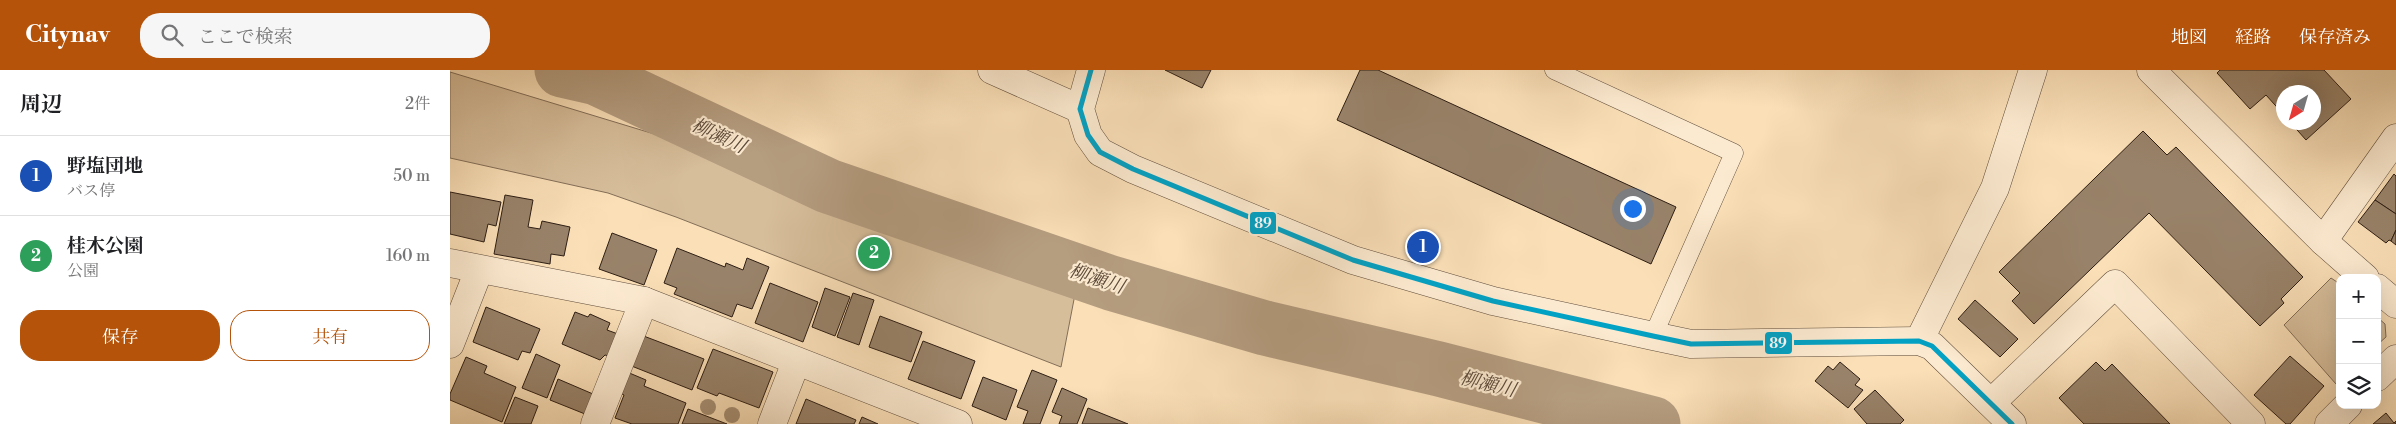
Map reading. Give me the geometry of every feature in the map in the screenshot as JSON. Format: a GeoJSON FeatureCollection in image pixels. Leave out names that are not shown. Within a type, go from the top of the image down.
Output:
{"type":"FeatureCollection","features":[{"type":"Feature","properties":{"kind":"street"},"geometry":{"type":"LineString","coordinates":[[992,70],[1080,109]]}},
{"type":"Feature","properties":{"kind":"street"},"geometry":{"type":"LineString","coordinates":[[1091,70],[1080,109],[1088,135],[1100,152],[1133,170],[1353,260],[1493,301],[1691,344],[1919,342],[1932,346],[2012,424]]}},
{"type":"Feature","properties":{"kind":"street"},"geometry":{"type":"LineString","coordinates":[[1919,342],[1995,188],[2034,70]]}},
{"type":"Feature","properties":{"kind":"street"},"geometry":{"type":"LineString","coordinates":[[2151,70],[2323,241],[2360,274]]}},
{"type":"Feature","properties":{"kind":"street"},"geometry":{"type":"LineString","coordinates":[[2323,241],[2392,153]]}},
{"type":"Feature","properties":{"kind":"street"},"geometry":{"type":"LineString","coordinates":[[450,263],[644,302],[946,422]]}},
{"type":"Feature","properties":{"kind":"street"},"geometry":{"type":"LineString","coordinates":[[450,344],[479,270]]}},
{"type":"Feature","properties":{"kind":"street"},"geometry":{"type":"LineString","coordinates":[[1991,403],[2115,284],[2251,424]]}},
{"type":"Feature","properties":{"kind":"street"},"geometry":{"type":"LineString","coordinates":[[2381,291],[2396,304]]}},
{"type":"Feature","properties":{"kind":"street"},"geometry":{"type":"LineString","coordinates":[[594,424],[644,302]]}},
{"type":"Feature","properties":{"kind":"street"},"geometry":{"type":"LineString","coordinates":[[2381,373],[2396,359]]}},
{"type":"Feature","properties":{"kind":"street"},"geometry":{"type":"LineString","coordinates":[[772,424],[796,362]]}},
{"type":"Feature","properties":{"kind":"street"},"geometry":{"type":"LineString","coordinates":[[2329,424],[2344,409]]}},
{"type":"Feature","properties":{"kind":"lane"},"geometry":{"type":"LineString","coordinates":[[1554,70],[1734,153],[1653,336]]}},
{"type":"Feature","properties":{"kind":"shaded area"},"geometry":{"type":"Polygon","coordinates":[[[450,72],[707,150],[1076,289],[1061,367],[676,217],[608,193],[450,158],[450,72]]]}},
{"type":"Feature","properties":{"kind":"shaded area"},"geometry":{"type":"Polygon","coordinates":[[[2331,278],[2336,281],[2336,384],[2284,325],[2331,278]]]}},
{"type":"Feature","properties":{"kind":"shaded area"},"geometry":{"type":"Polygon","coordinates":[[[2381,320],[2385,324],[2386,337],[2381,341],[2381,320]]]}},
{"type":"Feature","properties":{"kind":"building"},"geometry":{"type":"Polygon","coordinates":[[[1165,70],[1211,70],[1202,88],[1165,70]]]}},
{"type":"Feature","properties":{"kind":"building"},"geometry":{"type":"Polygon","coordinates":[[[1360,70],[1378,70],[1676,207],[1651,264],[1337,120],[1360,70]]]}},
{"type":"Feature","properties":{"kind":"building"},"geometry":{"type":"Polygon","coordinates":[[[2220,70],[2324,70],[2351,99],[2321,126],[2321,85],[2276,85],[2276,106],[2266,95],[2250,109],[2217,73],[2220,70]]]}},
{"type":"Feature","properties":{"kind":"building"},"geometry":{"type":"Polygon","coordinates":[[[2297,130],[2317,130],[2306,140],[2297,130]]]}},
{"type":"Feature","properties":{"kind":"building"},"geometry":{"type":"Polygon","coordinates":[[[2143,131],[2167,155],[2176,147],[2303,277],[2281,299],[2284,303],[2260,326],[2149,213],[2034,324],[2012,301],[2020,293],[1999,272],[2143,131]]]}},
{"type":"Feature","properties":{"kind":"building"},"geometry":{"type":"Polygon","coordinates":[[[2394,174],[2396,176],[2396,214],[2375,200],[2394,174]]]}},
{"type":"Feature","properties":{"kind":"building"},"geometry":{"type":"Polygon","coordinates":[[[450,192],[501,202],[496,226],[488,224],[484,242],[450,234],[450,192]]]}},
{"type":"Feature","properties":{"kind":"building"},"geometry":{"type":"Polygon","coordinates":[[[505,195],[533,200],[528,227],[540,229],[542,221],[570,227],[564,256],[551,254],[550,264],[494,254],[505,195]]]}},
{"type":"Feature","properties":{"kind":"building"},"geometry":{"type":"Polygon","coordinates":[[[2375,200],[2396,214],[2396,230],[2391,241],[2389,240],[2386,243],[2358,222],[2375,200]]]}},
{"type":"Feature","properties":{"kind":"building"},"geometry":{"type":"Polygon","coordinates":[[[2396,230],[2396,245],[2391,241],[2396,230]]]}},
{"type":"Feature","properties":{"kind":"building"},"geometry":{"type":"Polygon","coordinates":[[[612,233],[657,250],[644,285],[599,269],[612,233]]]}},
{"type":"Feature","properties":{"kind":"building"},"geometry":{"type":"Polygon","coordinates":[[[677,248],[725,267],[726,263],[743,270],[747,258],[769,267],[752,309],[737,304],[732,317],[674,294],[677,288],[664,283],[677,248]]]}},
{"type":"Feature","properties":{"kind":"building"},"geometry":{"type":"Polygon","coordinates":[[[770,283],[818,302],[803,342],[755,323],[770,283]]]}},
{"type":"Feature","properties":{"kind":"building"},"geometry":{"type":"Polygon","coordinates":[[[825,288],[850,297],[835,336],[812,327],[825,288]]]}},
{"type":"Feature","properties":{"kind":"building"},"geometry":{"type":"Polygon","coordinates":[[[853,293],[874,300],[859,345],[837,337],[853,293]]]}},
{"type":"Feature","properties":{"kind":"building"},"geometry":{"type":"Polygon","coordinates":[[[1975,300],[2018,339],[2000,357],[1958,319],[1975,300]]]}},
{"type":"Feature","properties":{"kind":"building"},"geometry":{"type":"Polygon","coordinates":[[[486,307],[540,329],[530,353],[522,351],[518,360],[473,342],[486,307]]]}},
{"type":"Feature","properties":{"kind":"building"},"geometry":{"type":"Polygon","coordinates":[[[575,312],[588,317],[590,314],[610,323],[607,330],[618,334],[609,356],[605,355],[600,360],[562,344],[575,312]]]}},
{"type":"Feature","properties":{"kind":"building"},"geometry":{"type":"Polygon","coordinates":[[[880,316],[922,332],[911,362],[869,347],[880,316]]]}},
{"type":"Feature","properties":{"kind":"building"},"geometry":{"type":"Polygon","coordinates":[[[641,335],[704,359],[692,390],[629,365],[641,335]]]}},
{"type":"Feature","properties":{"kind":"building"},"geometry":{"type":"Polygon","coordinates":[[[923,341],[975,361],[961,399],[908,379],[923,341]]]}},
{"type":"Feature","properties":{"kind":"building"},"geometry":{"type":"Polygon","coordinates":[[[713,349],[773,372],[759,408],[719,393],[717,396],[697,388],[713,349]]]}},
{"type":"Feature","properties":{"kind":"building"},"geometry":{"type":"Polygon","coordinates":[[[536,354],[560,365],[547,398],[522,388],[536,354]]]}},
{"type":"Feature","properties":{"kind":"building"},"geometry":{"type":"Polygon","coordinates":[[[2290,356],[2324,386],[2290,424],[2286,424],[2254,395],[2290,356]]]}},
{"type":"Feature","properties":{"kind":"building"},"geometry":{"type":"Polygon","coordinates":[[[466,357],[487,366],[484,373],[516,387],[502,422],[450,400],[450,394],[466,357]]]}},
{"type":"Feature","properties":{"kind":"building"},"geometry":{"type":"Polygon","coordinates":[[[1840,362],[1860,379],[1855,385],[1863,390],[1848,408],[1815,381],[1828,366],[1833,370],[1840,362]]]}},
{"type":"Feature","properties":{"kind":"building"},"geometry":{"type":"Polygon","coordinates":[[[2096,362],[2105,371],[2112,364],[2170,424],[2084,424],[2059,398],[2096,362]]]}},
{"type":"Feature","properties":{"kind":"building"},"geometry":{"type":"Polygon","coordinates":[[[1032,370],[1057,380],[1040,424],[1023,424],[1028,411],[1017,407],[1032,370]]]}},
{"type":"Feature","properties":{"kind":"building"},"geometry":{"type":"Polygon","coordinates":[[[627,372],[646,380],[644,386],[686,403],[678,424],[632,424],[615,418],[624,395],[620,393],[627,372]]]}},
{"type":"Feature","properties":{"kind":"building"},"geometry":{"type":"Polygon","coordinates":[[[983,377],[1017,390],[1006,420],[972,406],[983,377]]]}},
{"type":"Feature","properties":{"kind":"building"},"geometry":{"type":"Polygon","coordinates":[[[558,379],[593,394],[585,414],[550,400],[558,379]]]}},
{"type":"Feature","properties":{"kind":"building"},"geometry":{"type":"Polygon","coordinates":[[[1062,388],[1087,399],[1077,424],[1059,424],[1062,416],[1052,412],[1062,388]]]}},
{"type":"Feature","properties":{"kind":"building"},"geometry":{"type":"Polygon","coordinates":[[[1875,390],[1904,420],[1900,424],[1867,424],[1854,409],[1875,390]]]}},
{"type":"Feature","properties":{"kind":"building"},"geometry":{"type":"Polygon","coordinates":[[[515,397],[538,406],[531,424],[504,424],[515,397]]]}},
{"type":"Feature","properties":{"kind":"building"},"geometry":{"type":"Polygon","coordinates":[[[806,399],[856,420],[854,424],[796,424],[806,399]]]}},
{"type":"Feature","properties":{"kind":"building"},"geometry":{"type":"Polygon","coordinates":[[[1088,408],[1128,424],[1082,424],[1088,408]]]}},
{"type":"Feature","properties":{"kind":"building"},"geometry":{"type":"Polygon","coordinates":[[[688,409],[727,424],[682,424],[688,409]]]}},
{"type":"Feature","properties":{"kind":"building"},"geometry":{"type":"Polygon","coordinates":[[[2386,413],[2394,423],[2396,421],[2396,424],[2373,424],[2386,413]]]}},
{"type":"Feature","properties":{"kind":"building"},"geometry":{"type":"Polygon","coordinates":[[[862,417],[878,424],[859,424],[862,417]]]}},
{"type":"Feature","properties":{"kind":"waterway","name":"柳瀬川"},"geometry":{"type":"LineString","coordinates":[[562,70],[597,78],[828,186],[1111,283],[1265,328],[1439,369],[1653,424]]}},
{"type":"Feature","properties":{"kind":"transit line","name":"89"},"geometry":{"type":"LineString","coordinates":[[1091,70],[1080,109],[1088,135],[1100,152],[1133,169],[1353,260],[1493,301],[1691,344],[1919,341],[1932,346],[2012,424]]}},
{"type":"Feature","properties":{"kind":"place","name":"野塩団地"},"geometry":{"type":"Point","coordinates":[1423,247]}},
{"type":"Feature","properties":{"kind":"place","name":"桂木公園"},"geometry":{"type":"Point","coordinates":[874,253]}}]}
